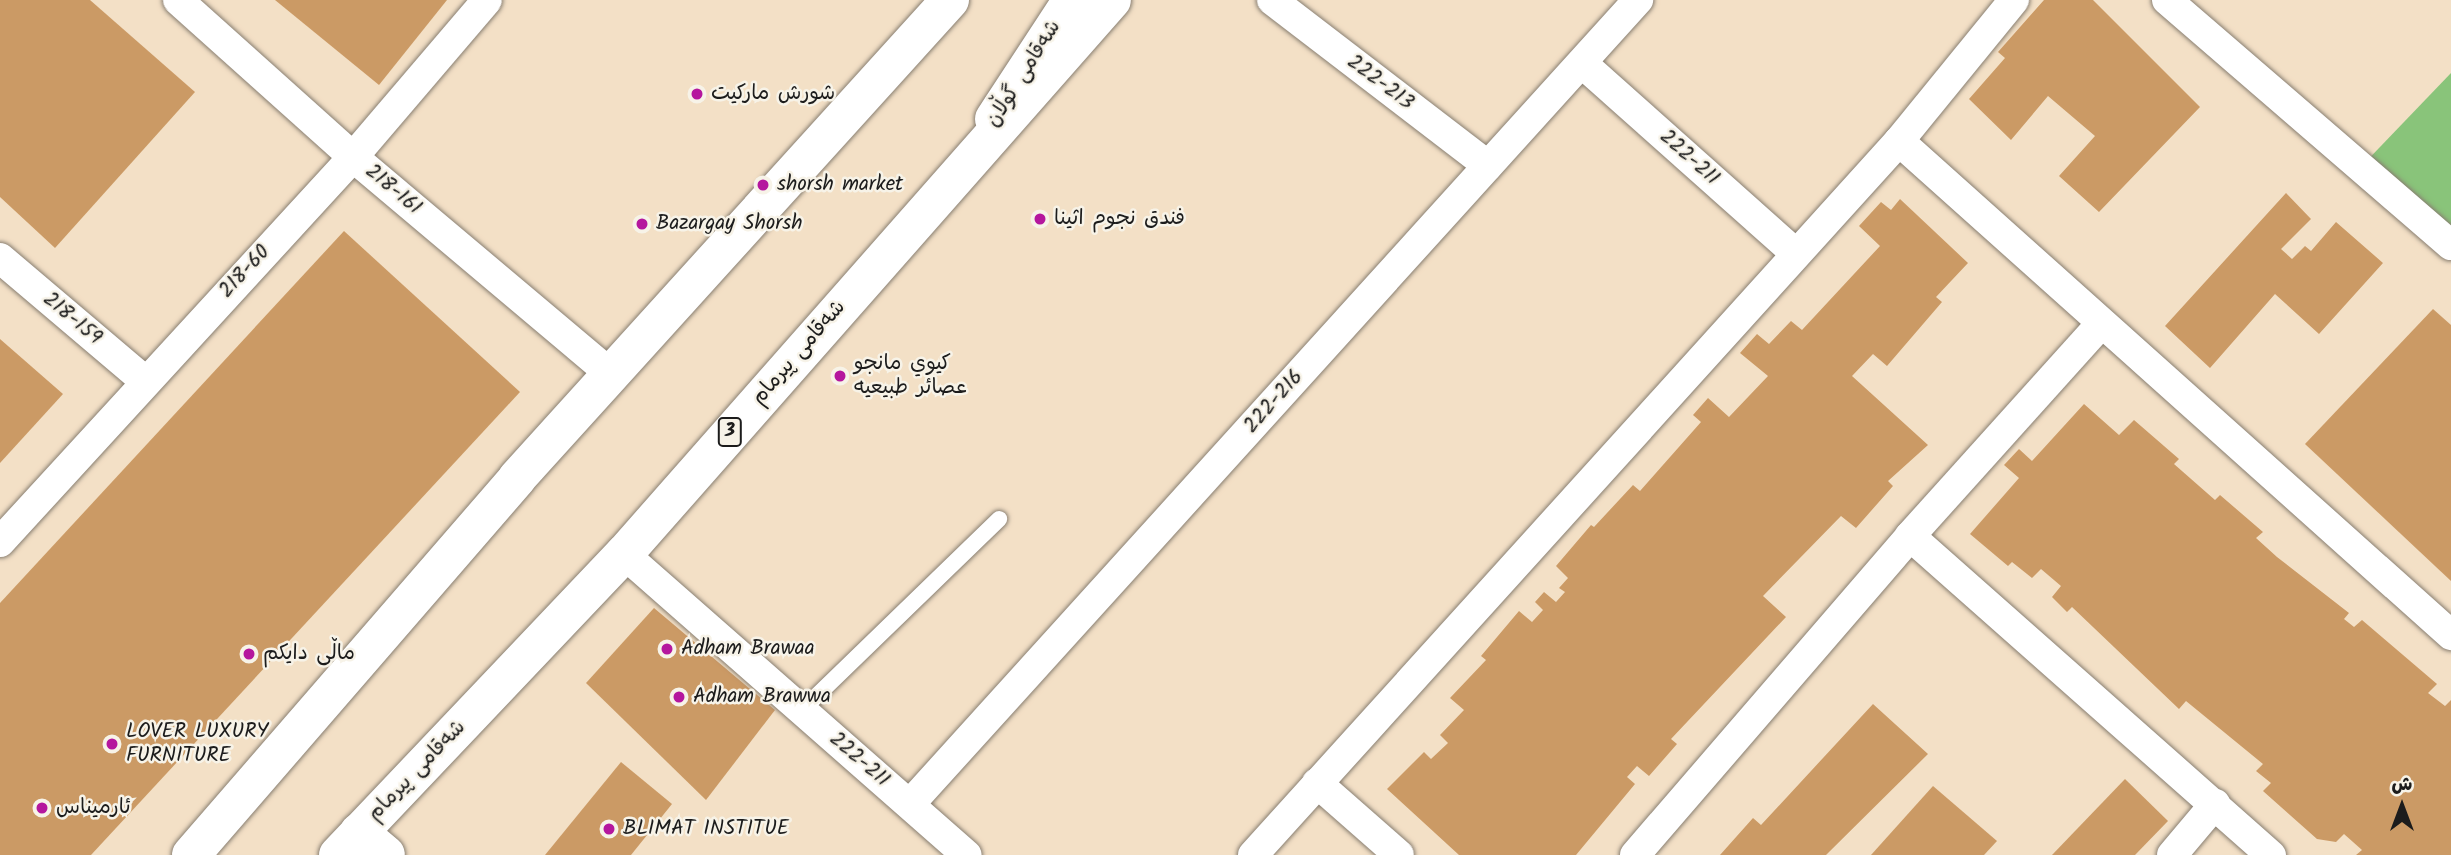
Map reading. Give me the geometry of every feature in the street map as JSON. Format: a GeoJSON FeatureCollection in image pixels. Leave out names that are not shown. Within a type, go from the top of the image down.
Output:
{"type":"FeatureCollection","features":[{"type":"Feature","properties":{"kind":"main road"},"geometry":{"type":"LineString","coordinates":[[209,849],[612,375],[950,0]]}},
{"type":"Feature","properties":{"kind":"main road","name":"شەقامی گوڵان"},"geometry":{"type":"LineString","coordinates":[[978,148],[1072,0]]}},
{"type":"Feature","properties":{"kind":"main road","name":"شەقامی پیرمام"},"geometry":{"type":"LineString","coordinates":[[361,847],[624,554],[978,148],[1112,0]]}},
{"type":"Feature","properties":{"kind":"street","name":"218-161"},"geometry":{"type":"LineString","coordinates":[[178,0],[353,156],[612,375]]}},
{"type":"Feature","properties":{"kind":"street","name":"218-60"},"geometry":{"type":"LineString","coordinates":[[0,542],[144,380],[353,156],[486,0]]}},
{"type":"Feature","properties":{"kind":"street","name":"222-213"},"geometry":{"type":"LineString","coordinates":[[1272,0],[1488,166]]}},
{"type":"Feature","properties":{"kind":"street","name":"222-216"},"geometry":{"type":"LineString","coordinates":[[910,804],[1583,64],[1637,0]]}},
{"type":"Feature","properties":{"kind":"street"},"geometry":{"type":"LineString","coordinates":[[1253,855],[1899,141],[2014,0]]}},
{"type":"Feature","properties":{"kind":"street"},"geometry":{"type":"LineString","coordinates":[[2167,0],[2451,245]]}},
{"type":"Feature","properties":{"kind":"street","name":"222-211"},"geometry":{"type":"LineString","coordinates":[[1583,64],[1795,253]]}},
{"type":"Feature","properties":{"kind":"street"},"geometry":{"type":"LineString","coordinates":[[1899,141],[2451,635]]}},
{"type":"Feature","properties":{"kind":"street","name":"218-159"},"geometry":{"type":"LineString","coordinates":[[0,258],[144,380]]}},
{"type":"Feature","properties":{"kind":"street"},"geometry":{"type":"LineString","coordinates":[[1635,855],[1910,536],[2101,324]]}},
{"type":"Feature","properties":{"kind":"street"},"geometry":{"type":"LineString","coordinates":[[1910,536],[2271,855]]}},
{"type":"Feature","properties":{"kind":"street","name":"222-211"},"geometry":{"type":"LineString","coordinates":[[624,554],[967,855]]}},
{"type":"Feature","properties":{"kind":"street"},"geometry":{"type":"LineString","coordinates":[[1317,783],[1399,855]]}},
{"type":"Feature","properties":{"kind":"street"},"geometry":{"type":"LineString","coordinates":[[2172,855],[2215,804]]}},
{"type":"Feature","properties":{"kind":"lane"},"geometry":{"type":"LineString","coordinates":[[801,711],[999,519]]}},
{"type":"Feature","properties":{"kind":"green space"},"geometry":{"type":"Polygon","coordinates":[[[2451,73],[2451,253],[2356,172],[2451,73]]]}},
{"type":"Feature","properties":{"kind":"building"},"geometry":{"type":"Polygon","coordinates":[[[0,0],[90,0],[195,92],[55,248],[0,197],[0,0]]]}},
{"type":"Feature","properties":{"kind":"building"},"geometry":{"type":"Polygon","coordinates":[[[275,0],[447,0],[379,85],[275,0]]]}},
{"type":"Feature","properties":{"kind":"building"},"geometry":{"type":"Polygon","coordinates":[[[2044,0],[2093,0],[2200,107],[2099,212],[2059,176],[2095,136],[2048,96],[2011,140],[1969,99],[2005,58],[1998,52],[2044,0]]]}},
{"type":"Feature","properties":{"kind":"building"},"geometry":{"type":"Polygon","coordinates":[[[2286,193],[2311,219],[2281,249],[2292,259],[2305,246],[2311,251],[2336,222],[2383,263],[2319,334],[2275,294],[2210,368],[2165,326],[2286,193]]]}},
{"type":"Feature","properties":{"kind":"building"},"geometry":{"type":"Polygon","coordinates":[[[1900,199],[1968,263],[1936,297],[1942,302],[1887,366],[1873,354],[1852,376],[1928,445],[1888,481],[1893,486],[1856,528],[1841,516],[1763,596],[1786,617],[1671,739],[1677,744],[1649,776],[1637,766],[1627,777],[1635,784],[1576,855],[1459,855],[1387,789],[1424,752],[1431,759],[1448,743],[1440,735],[1464,710],[1450,698],[1486,660],[1481,656],[1519,611],[1532,622],[1543,610],[1535,602],[1544,592],[1556,602],[1565,592],[1559,588],[1568,578],[1556,566],[1591,525],[1594,527],[1633,485],[1640,491],[1701,422],[1693,415],[1708,398],[1729,417],[1768,376],[1740,353],[1757,334],[1769,344],[1791,321],[1802,330],[1880,246],[1859,226],[1881,202],[1891,210],[1900,199]]]}},
{"type":"Feature","properties":{"kind":"building"},"geometry":{"type":"Polygon","coordinates":[[[344,231],[520,392],[91,855],[0,855],[0,603],[344,231]]]}},
{"type":"Feature","properties":{"kind":"building"},"geometry":{"type":"Polygon","coordinates":[[[2433,309],[2451,325],[2451,581],[2305,444],[2433,309]]]}},
{"type":"Feature","properties":{"kind":"building"},"geometry":{"type":"Polygon","coordinates":[[[0,339],[63,394],[0,463],[0,339]]]}},
{"type":"Feature","properties":{"kind":"building"},"geometry":{"type":"Polygon","coordinates":[[[2084,404],[2119,435],[2134,420],[2179,459],[2174,464],[2215,500],[2220,495],[2263,532],[2256,538],[2277,557],[2349,613],[2344,619],[2354,627],[2362,620],[2437,684],[2428,693],[2445,706],[2451,700],[2451,855],[2356,855],[2362,850],[2344,834],[2336,842],[2317,839],[2263,791],[2271,783],[2256,771],[2263,764],[2186,701],[2179,709],[2072,607],[2067,612],[2052,597],[2061,586],[2041,569],[2032,578],[2012,562],[2008,566],[1970,534],[2019,478],[2004,465],[2019,449],[2032,461],[2084,404]]]}},
{"type":"Feature","properties":{"kind":"building","name":"Adham Brawwa"},"geometry":{"type":"Polygon","coordinates":[[[654,608],[775,710],[706,800],[586,683],[654,608]]]}},
{"type":"Feature","properties":{"kind":"building"},"geometry":{"type":"Polygon","coordinates":[[[1873,704],[1928,754],[1826,855],[1720,855],[1753,818],[1761,825],[1873,704]]]}},
{"type":"Feature","properties":{"kind":"building","name":"BLIMAT INSTITUE"},"geometry":{"type":"Polygon","coordinates":[[[621,762],[672,804],[631,855],[545,855],[621,762]]]}},
{"type":"Feature","properties":{"kind":"building"},"geometry":{"type":"Polygon","coordinates":[[[2125,779],[2168,821],[2135,855],[2052,855],[2125,779]]]}},
{"type":"Feature","properties":{"kind":"building"},"geometry":{"type":"Polygon","coordinates":[[[1933,786],[1997,841],[1984,855],[1871,855],[1933,786]]]}},
{"type":"Feature","properties":{"kind":"place","name":"شورش ماركيت"},"geometry":{"type":"Point","coordinates":[697,94]}},
{"type":"Feature","properties":{"kind":"place","name":"shorsh market"},"geometry":{"type":"Point","coordinates":[763,185]}},
{"type":"Feature","properties":{"kind":"place","name":"فندق نجوم اثينا"},"geometry":{"type":"Point","coordinates":[1040,219]}},
{"type":"Feature","properties":{"kind":"place","name":"Bazargay Shorsh"},"geometry":{"type":"Point","coordinates":[642,224]}},
{"type":"Feature","properties":{"kind":"place","name":"كيوي مانجو عصائر طبيعيه"},"geometry":{"type":"Point","coordinates":[840,376]}},
{"type":"Feature","properties":{"kind":"place","name":"Adham Brawaa"},"geometry":{"type":"Point","coordinates":[667,649]}},
{"type":"Feature","properties":{"kind":"place","name":"ماڵی دايكم"},"geometry":{"type":"Point","coordinates":[249,654]}},
{"type":"Feature","properties":{"kind":"place","name":"Adham Brawwa"},"geometry":{"type":"Point","coordinates":[679,697]}},
{"type":"Feature","properties":{"kind":"place","name":"LOVER LUXURY FURNITURE"},"geometry":{"type":"Point","coordinates":[112,744]}},
{"type":"Feature","properties":{"kind":"place","name":"ئارميناس"},"geometry":{"type":"Point","coordinates":[42,808]}},
{"type":"Feature","properties":{"kind":"place","name":"BLIMAT INSTITUE"},"geometry":{"type":"Point","coordinates":[609,829]}}]}
